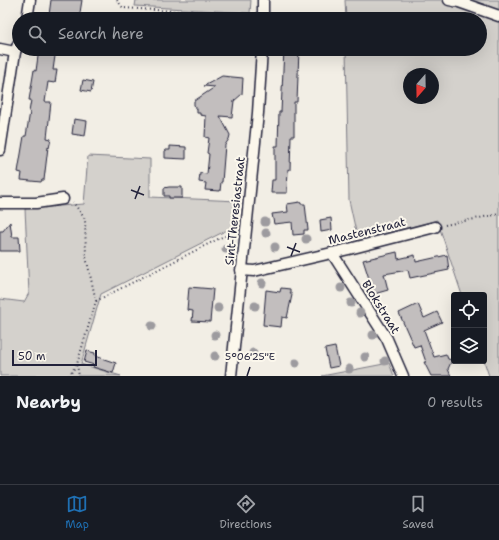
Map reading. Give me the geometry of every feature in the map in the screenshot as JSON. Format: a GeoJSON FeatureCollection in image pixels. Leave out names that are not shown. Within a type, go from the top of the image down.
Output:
{"type":"FeatureCollection","features":[{"type":"Feature","properties":{"kind":"street"},"geometry":{"type":"LineString","coordinates":[[28,12],[30,0]]}},
{"type":"Feature","properties":{"kind":"street"},"geometry":{"type":"LineString","coordinates":[[263,0],[263,12]]}},
{"type":"Feature","properties":{"kind":"street"},"geometry":{"type":"LineString","coordinates":[[449,0],[499,16]]}},
{"type":"Feature","properties":{"kind":"street"},"geometry":{"type":"LineString","coordinates":[[0,49],[12,51]]}},
{"type":"Feature","properties":{"kind":"street"},"geometry":{"type":"LineString","coordinates":[[0,150],[14,56]]}},
{"type":"Feature","properties":{"kind":"street","name":"Sint-Theresiastraat"},"geometry":{"type":"LineString","coordinates":[[231,376],[259,106],[262,56]]}},
{"type":"Feature","properties":{"kind":"street"},"geometry":{"type":"LineString","coordinates":[[0,203],[36,203],[63,199]]}},
{"type":"Feature","properties":{"kind":"street","name":"Mastenstraat"},"geometry":{"type":"LineString","coordinates":[[242,270],[254,271],[435,227]]}},
{"type":"Feature","properties":{"kind":"street","name":"Blokstraat"},"geometry":{"type":"LineString","coordinates":[[332,253],[387,339],[403,376]]}},
{"type":"Feature","properties":{"kind":"path"},"geometry":{"type":"LineString","coordinates":[[117,0],[122,8],[178,12]]}},
{"type":"Feature","properties":{"kind":"path"},"geometry":{"type":"LineString","coordinates":[[63,199],[74,202],[85,219],[86,257],[96,301],[77,364],[69,376]]}},
{"type":"Feature","properties":{"kind":"path"},"geometry":{"type":"LineString","coordinates":[[435,227],[499,214]]}},
{"type":"Feature","properties":{"kind":"path"},"geometry":{"type":"LineString","coordinates":[[96,301],[224,236],[245,238]]}},
{"type":"Feature","properties":{"kind":"path"},"geometry":{"type":"LineString","coordinates":[[77,364],[79,376]]}},
{"type":"Feature","properties":{"kind":"shaded area"},"geometry":{"type":"Polygon","coordinates":[[[136,0],[251,0],[250,12],[135,6],[136,0]]]}},
{"type":"Feature","properties":{"kind":"shaded area"},"geometry":{"type":"Polygon","coordinates":[[[345,0],[499,0],[499,376],[489,376],[485,364],[487,364],[487,292],[461,292],[437,220],[358,241],[349,200],[346,56],[487,56],[487,12],[346,12],[345,0]]]}},
{"type":"Feature","properties":{"kind":"shaded area"},"geometry":{"type":"Polygon","coordinates":[[[88,156],[150,159],[150,197],[238,201],[235,226],[101,294],[81,364],[121,376],[0,376],[0,299],[24,302],[29,293],[25,209],[84,204],[88,156]]]}},
{"type":"Feature","properties":{"kind":"shaded area"},"geometry":{"type":"Polygon","coordinates":[[[389,363],[394,376],[322,376],[327,375],[389,363]]]}},
{"type":"Feature","properties":{"kind":"building"},"geometry":{"type":"Polygon","coordinates":[[[51,0],[82,0],[80,12],[49,12],[51,0]]]}},
{"type":"Feature","properties":{"kind":"building"},"geometry":{"type":"Polygon","coordinates":[[[38,56],[55,56],[53,70],[57,70],[55,83],[48,82],[45,102],[51,102],[47,138],[51,139],[49,148],[48,147],[44,180],[41,182],[21,180],[22,173],[18,172],[30,112],[31,100],[29,100],[34,70],[36,71],[38,56]]]}},
{"type":"Feature","properties":{"kind":"building"},"geometry":{"type":"Polygon","coordinates":[[[284,56],[299,56],[297,102],[294,102],[294,136],[291,136],[290,170],[288,169],[287,193],[271,193],[272,180],[275,180],[275,146],[278,146],[279,112],[281,112],[284,56]]]}},
{"type":"Feature","properties":{"kind":"building"},"geometry":{"type":"Polygon","coordinates":[[[222,76],[243,78],[242,94],[234,101],[232,117],[220,116],[230,135],[225,145],[220,191],[205,190],[206,183],[199,182],[200,173],[207,174],[209,138],[205,137],[206,116],[197,113],[194,101],[215,87],[204,86],[222,76]]]}},
{"type":"Feature","properties":{"kind":"building"},"geometry":{"type":"Polygon","coordinates":[[[83,80],[93,82],[91,92],[81,90],[83,80]]]}},
{"type":"Feature","properties":{"kind":"building"},"geometry":{"type":"Polygon","coordinates":[[[74,119],[87,121],[85,136],[72,134],[74,119]]]}},
{"type":"Feature","properties":{"kind":"building"},"geometry":{"type":"Polygon","coordinates":[[[170,146],[186,147],[186,159],[165,158],[165,150],[170,150],[170,146]]]}},
{"type":"Feature","properties":{"kind":"building"},"geometry":{"type":"Polygon","coordinates":[[[182,187],[182,198],[169,198],[169,196],[164,196],[164,188],[182,187]]]}},
{"type":"Feature","properties":{"kind":"building"},"geometry":{"type":"Polygon","coordinates":[[[300,202],[301,204],[305,204],[308,230],[304,230],[304,234],[293,235],[292,222],[274,224],[272,214],[288,212],[287,204],[300,202]]]}},
{"type":"Feature","properties":{"kind":"building"},"geometry":{"type":"Polygon","coordinates":[[[331,218],[332,230],[321,232],[320,220],[331,218]]]}},
{"type":"Feature","properties":{"kind":"building"},"geometry":{"type":"Polygon","coordinates":[[[10,222],[12,237],[19,237],[20,251],[0,251],[0,231],[3,231],[10,222]]]}},
{"type":"Feature","properties":{"kind":"building"},"geometry":{"type":"Polygon","coordinates":[[[397,252],[398,259],[415,255],[416,262],[447,255],[449,270],[410,278],[408,270],[384,274],[388,290],[374,294],[363,260],[397,252]]]}},
{"type":"Feature","properties":{"kind":"building"},"geometry":{"type":"Polygon","coordinates":[[[189,287],[213,289],[210,322],[192,321],[193,311],[187,310],[189,287]]]}},
{"type":"Feature","properties":{"kind":"building"},"geometry":{"type":"Polygon","coordinates":[[[281,288],[290,289],[292,295],[287,318],[282,317],[281,327],[263,325],[266,290],[280,292],[281,288]]]}},
{"type":"Feature","properties":{"kind":"building"},"geometry":{"type":"Polygon","coordinates":[[[418,304],[424,318],[437,312],[442,322],[424,330],[434,357],[446,354],[448,359],[451,360],[448,369],[451,376],[431,376],[424,362],[426,362],[420,345],[414,347],[399,313],[418,304]]]}},
{"type":"Feature","properties":{"kind":"building"},"geometry":{"type":"Polygon","coordinates":[[[335,347],[339,366],[329,368],[325,349],[335,347]]]}},
{"type":"Feature","properties":{"kind":"building"},"geometry":{"type":"Polygon","coordinates":[[[87,351],[95,353],[95,356],[116,363],[113,373],[93,367],[94,365],[84,362],[87,351]]]}}]}
